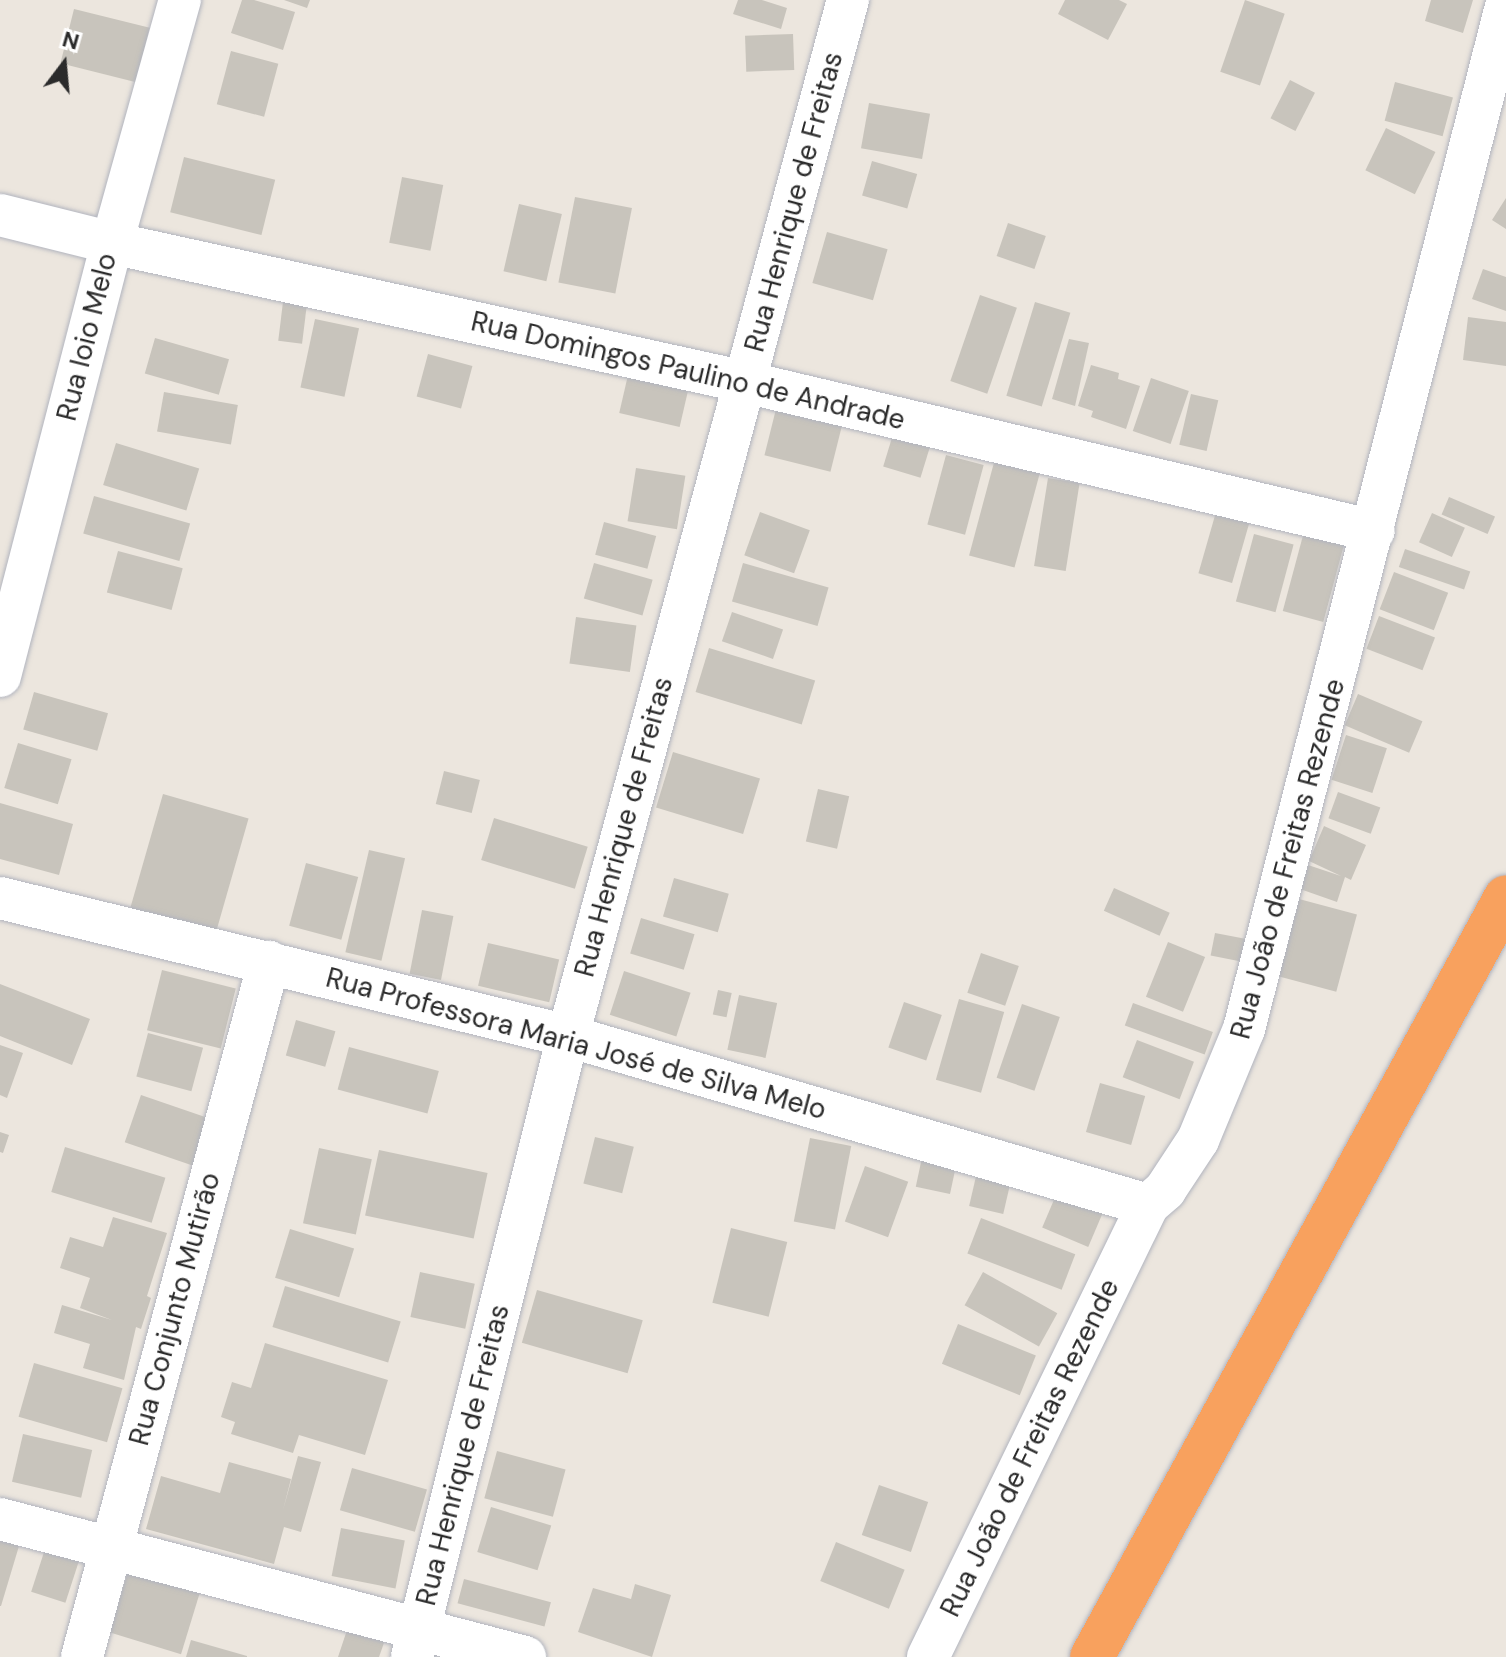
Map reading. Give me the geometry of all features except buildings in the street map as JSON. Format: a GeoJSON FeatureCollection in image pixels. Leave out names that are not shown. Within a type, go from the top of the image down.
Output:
{"type":"FeatureCollection","features":[{"type":"Feature","properties":{"kind":"highway"},"geometry":{"type":"LineString","coordinates":[[1092,1657],[1506,897]]}},
{"type":"Feature","properties":{"kind":"street","name":"Rua Ioio Melo"},"geometry":{"type":"LineString","coordinates":[[0,676],[112,243],[180,0]]}},
{"type":"Feature","properties":{"kind":"street","name":"Rua Henrique de Freitas"},"geometry":{"type":"LineString","coordinates":[[416,1642],[568,1036],[848,0]]}},
{"type":"Feature","properties":{"kind":"street","name":"Rua João de Freitas Rezende"},"geometry":{"type":"LineString","coordinates":[[928,1657],[1148,1205],[1165,1190],[1198,1140],[1244,1029],[1506,6]]}},
{"type":"Feature","properties":{"kind":"street","name":"Rua Domingos Paulino de Andrade"},"geometry":{"type":"LineString","coordinates":[[0,215],[112,243],[745,382],[1374,531]]}},
{"type":"Feature","properties":{"kind":"street","name":"Rua Professora Maria José de Silva Melo"},"geometry":{"type":"LineString","coordinates":[[0,898],[568,1036],[1148,1205]]}},
{"type":"Feature","properties":{"kind":"street","name":"Rua Conjunto Mutirão"},"geometry":{"type":"LineString","coordinates":[[82,1657],[269,962]]}},
{"type":"Feature","properties":{"kind":"street"},"geometry":{"type":"LineString","coordinates":[[0,1519],[110,1548],[416,1642],[525,1657]]}}]}
